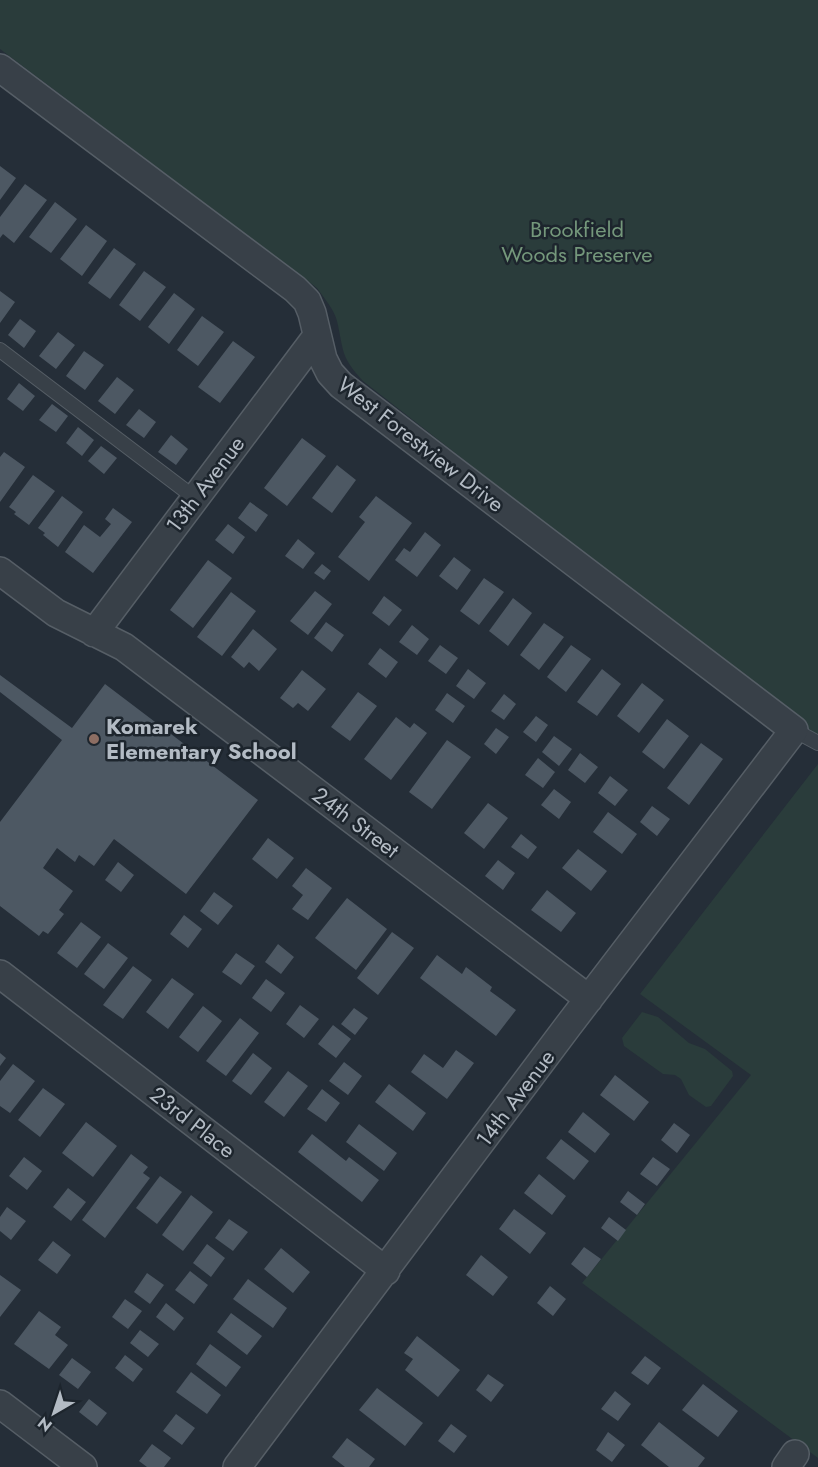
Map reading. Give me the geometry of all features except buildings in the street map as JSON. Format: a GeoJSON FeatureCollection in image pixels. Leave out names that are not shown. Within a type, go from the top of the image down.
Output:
{"type":"FeatureCollection","features":[{"type":"Feature","properties":{"kind":"street","name":"West Forestview Drive"},"geometry":{"type":"LineString","coordinates":[[0,68],[295,289],[307,301],[323,359],[330,373],[341,385],[794,730]]}},
{"type":"Feature","properties":{"kind":"street","name":"13th Avenue"},"geometry":{"type":"LineString","coordinates":[[93,633],[317,336]]}},
{"type":"Feature","properties":{"kind":"street","name":"24th Street"},"geometry":{"type":"LineString","coordinates":[[0,571],[56,613],[124,647],[589,999]]}},
{"type":"Feature","properties":{"kind":"street","name":"14th Avenue"},"geometry":{"type":"LineString","coordinates":[[237,1467],[794,730]]}},
{"type":"Feature","properties":{"kind":"street","name":"23rd Place"},"geometry":{"type":"LineString","coordinates":[[0,974],[386,1271]]}},
{"type":"Feature","properties":{"kind":"street"},"geometry":{"type":"LineString","coordinates":[[0,1404],[83,1467]]}},
{"type":"Feature","properties":{"kind":"lane"},"geometry":{"type":"LineString","coordinates":[[0,350],[195,498]]}},
{"type":"Feature","properties":{"kind":"lane"},"geometry":{"type":"LineString","coordinates":[[794,730],[818,743]]}},
{"type":"Feature","properties":{"kind":"green space","name":"Brookfield Woods Preserve"},"geometry":{"type":"Polygon","coordinates":[[[0,0],[818,0],[818,736],[363,381],[347,359],[336,317],[317,288],[0,49],[0,0]]]}},
{"type":"Feature","properties":{"kind":"green space"},"geometry":{"type":"Polygon","coordinates":[[[818,764],[818,1458],[582,1283],[751,1075],[640,994],[818,764]]]}},
{"type":"Feature","properties":{"kind":"green space"},"geometry":{"type":"Polygon","coordinates":[[[642,1012],[658,1017],[689,1043],[705,1049],[732,1071],[733,1076],[711,1106],[706,1107],[689,1095],[681,1079],[675,1075],[663,1074],[624,1046],[622,1038],[642,1012]]]}},
{"type":"Feature","properties":{"kind":"place","name":"Komarek Elementary School"},"geometry":{"type":"Point","coordinates":[94,739]}}]}
